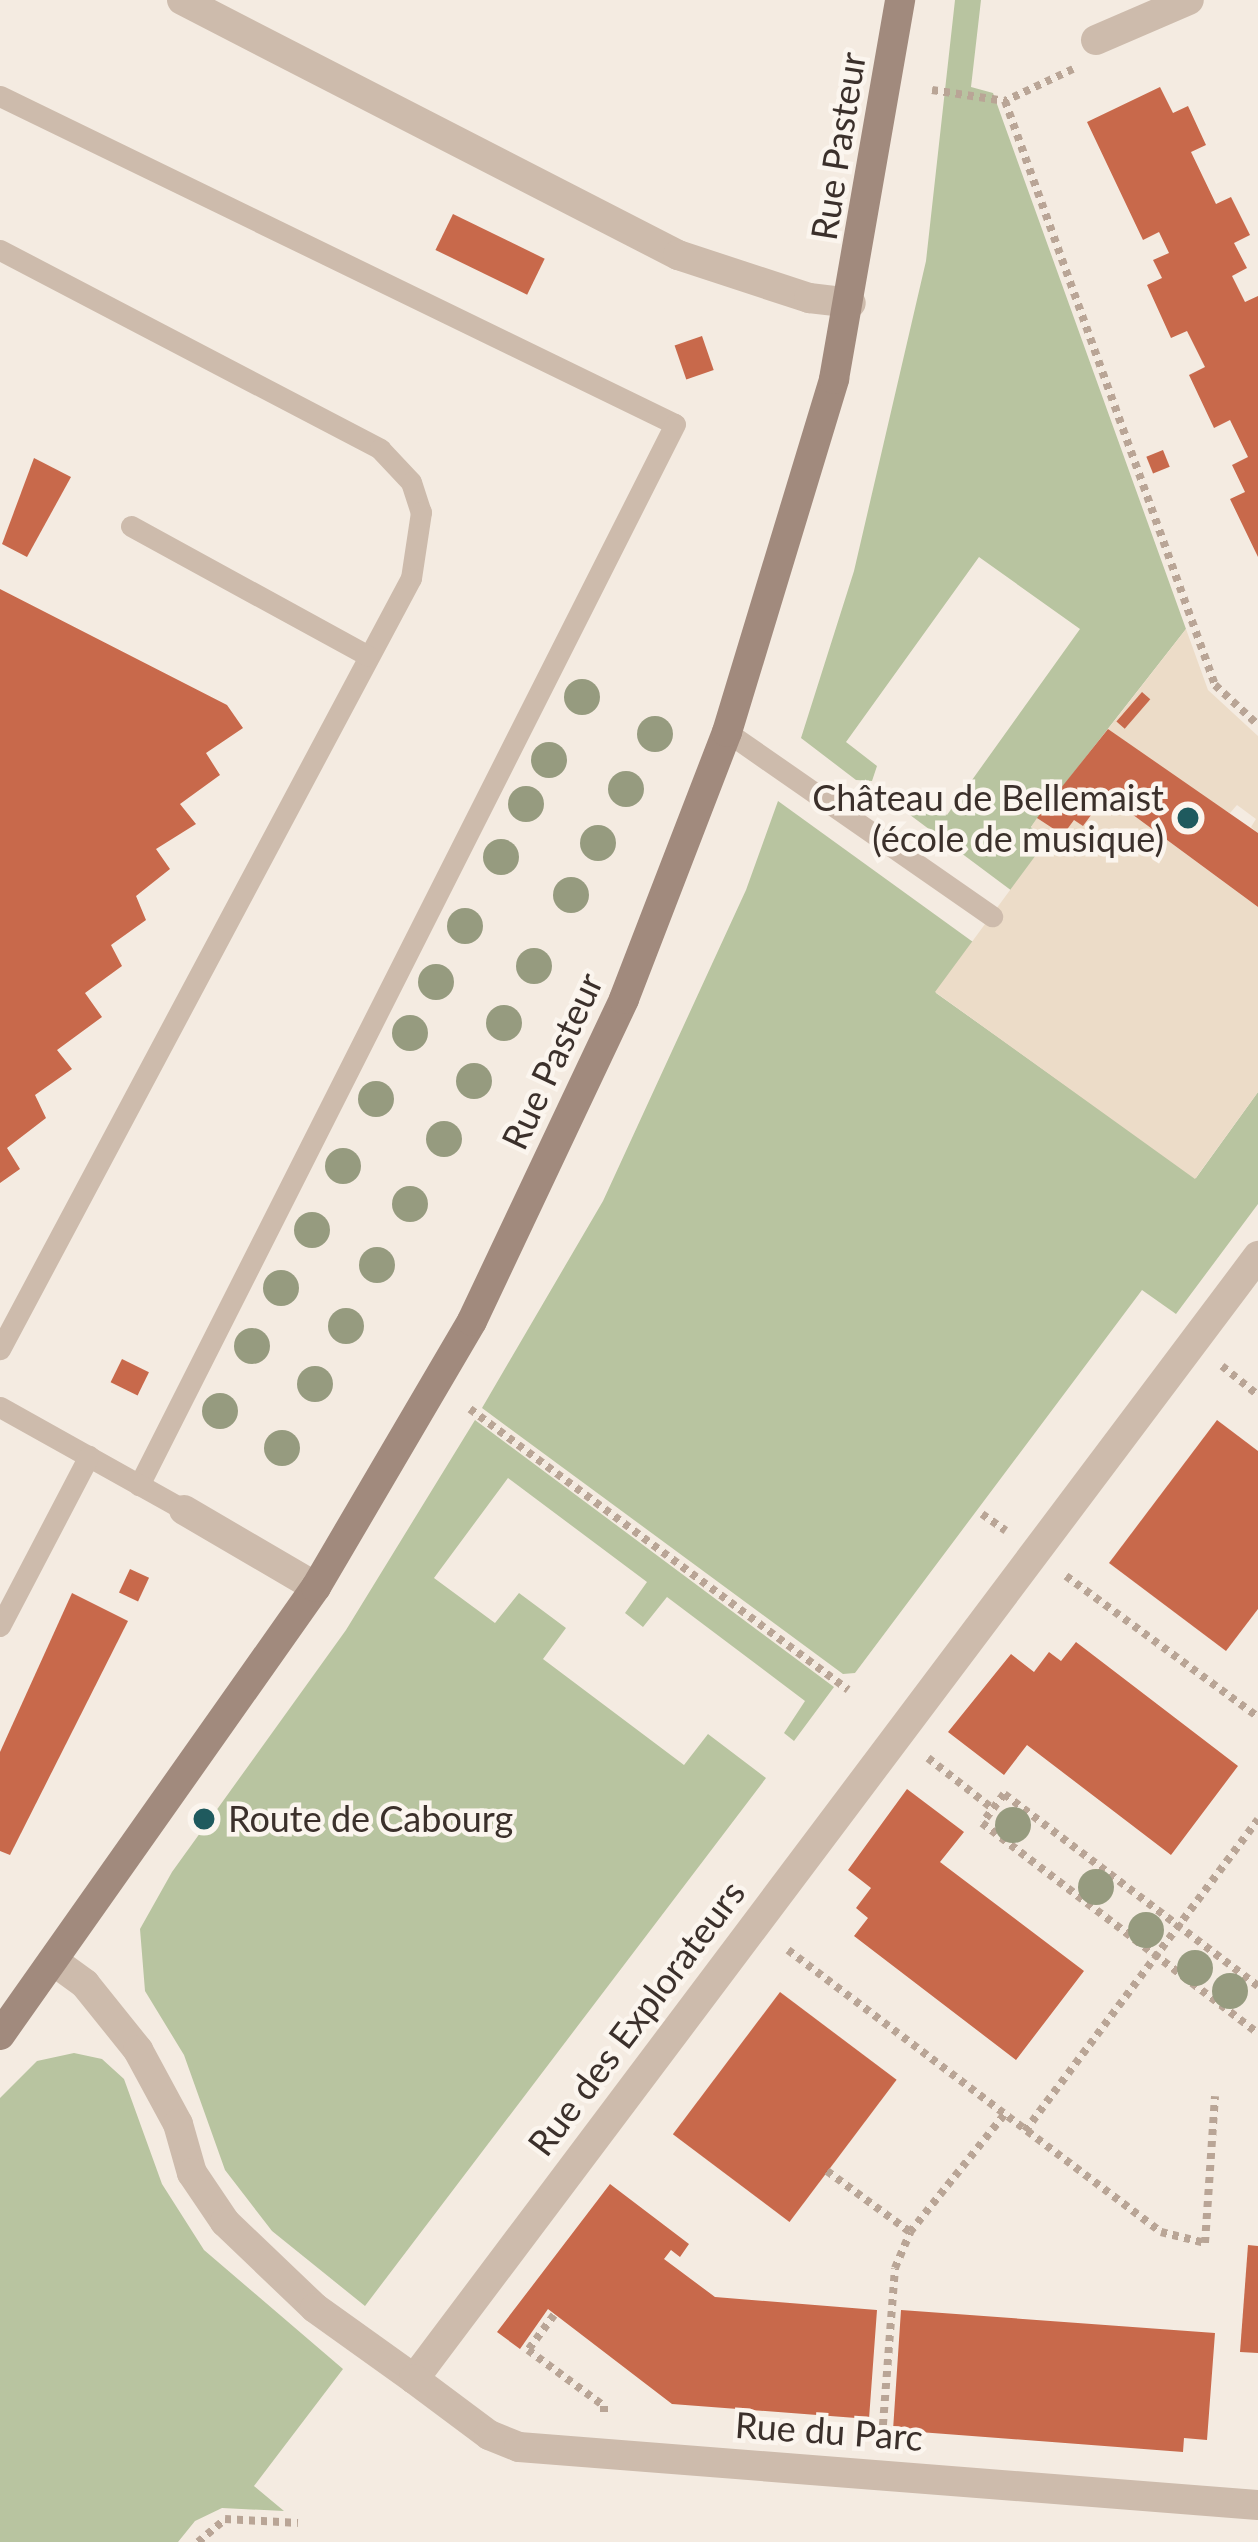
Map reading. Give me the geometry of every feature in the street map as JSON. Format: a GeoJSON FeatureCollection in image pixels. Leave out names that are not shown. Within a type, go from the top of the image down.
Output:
{"type":"FeatureCollection","features":[{"type":"Feature","properties":{"kind":"main road","name":"Rue Pasteur"},"geometry":{"type":"LineString","coordinates":[[0,2035],[316,1587],[472,1321],[572,1114],[727,732],[851,302],[900,0]]}},
{"type":"Feature","properties":{"kind":"street"},"geometry":{"type":"LineString","coordinates":[[182,0],[678,255],[809,298],[851,302]]}},
{"type":"Feature","properties":{"kind":"street"},"geometry":{"type":"LineString","coordinates":[[1096,40],[1190,0]]}},
{"type":"Feature","properties":{"kind":"street","name":"Rue des Explorateurs"},"geometry":{"type":"LineString","coordinates":[[414,2379],[1258,1256]]}},
{"type":"Feature","properties":{"kind":"street"},"geometry":{"type":"LineString","coordinates":[[184,1510],[316,1587]]}},
{"type":"Feature","properties":{"kind":"street"},"geometry":{"type":"LineString","coordinates":[[55,1962],[85,1984],[138,2050],[178,2124],[192,2173],[225,2222],[315,2308],[414,2379]]}},
{"type":"Feature","properties":{"kind":"street","name":"Rue du Parc"},"geometry":{"type":"LineString","coordinates":[[414,2379],[488,2435],[519,2447],[1258,2506]]}},
{"type":"Feature","properties":{"kind":"lane"},"geometry":{"type":"LineString","coordinates":[[0,95],[675,424],[139,1485]]}},
{"type":"Feature","properties":{"kind":"lane"},"geometry":{"type":"LineString","coordinates":[[0,250],[380,449],[411,482],[421,512],[416,560],[368,656],[0,1349]]}},
{"type":"Feature","properties":{"kind":"lane"},"geometry":{"type":"LineString","coordinates":[[131,526],[368,656]]}},
{"type":"Feature","properties":{"kind":"lane"},"geometry":{"type":"LineString","coordinates":[[727,732],[992,916]]}},
{"type":"Feature","properties":{"kind":"lane"},"geometry":{"type":"LineString","coordinates":[[0,1407],[184,1510]]}},
{"type":"Feature","properties":{"kind":"lane"},"geometry":{"type":"LineString","coordinates":[[0,1626],[89,1456]]}},
{"type":"Feature","properties":{"kind":"path"},"geometry":{"type":"LineString","coordinates":[[932,90],[1005,101],[1073,69],[1096,40]]}},
{"type":"Feature","properties":{"kind":"path"},"geometry":{"type":"LineString","coordinates":[[1005,101],[1215,686],[1258,725]]}},
{"type":"Feature","properties":{"kind":"path"},"geometry":{"type":"LineString","coordinates":[[1211,1357],[1258,1395]]}},
{"type":"Feature","properties":{"kind":"path"},"geometry":{"type":"LineString","coordinates":[[470,1408],[848,1690]]}},
{"type":"Feature","properties":{"kind":"path"},"geometry":{"type":"LineString","coordinates":[[1053,1566],[1258,1717]]}},
{"type":"Feature","properties":{"kind":"path"},"geometry":{"type":"LineString","coordinates":[[915,1748],[993,1809]]}},
{"type":"Feature","properties":{"kind":"path"},"geometry":{"type":"LineString","coordinates":[[1258,1986],[1004,1794],[982,1823],[1258,2033]]}},
{"type":"Feature","properties":{"kind":"path"},"geometry":{"type":"LineString","coordinates":[[1024,2131],[1258,1819]]}},
{"type":"Feature","properties":{"kind":"path"},"geometry":{"type":"LineString","coordinates":[[772,1938],[1161,2232],[1205,2243],[1215,2096]]}},
{"type":"Feature","properties":{"kind":"path"},"geometry":{"type":"LineString","coordinates":[[880,2452],[895,2268],[910,2232],[1004,2115]]}},
{"type":"Feature","properties":{"kind":"path"},"geometry":{"type":"LineString","coordinates":[[827,2171],[910,2232]]}},
{"type":"Feature","properties":{"kind":"path"},"geometry":{"type":"LineString","coordinates":[[554,2315],[528,2350],[604,2406],[605,2430]]}},
{"type":"Feature","properties":{"kind":"path"},"geometry":{"type":"LineString","coordinates":[[198,2542],[225,2519],[298,2524]]}},
{"type":"Feature","properties":{"kind":"green space"},"geometry":{"type":"Polygon","coordinates":[[[955,0],[981,0],[971,87],[993,93],[1186,629],[1031,827],[1047,840],[1012,891],[898,806],[915,793],[947,815],[1080,629],[979,557],[846,742],[877,766],[872,781],[856,780],[801,738],[854,571],[926,261],[955,0]]]}},
{"type":"Feature","properties":{"kind":"green space"},"geometry":{"type":"Polygon","coordinates":[[[778,801],[973,942],[936,993],[1196,1178],[1258,1092],[1258,1204],[1176,1314],[1142,1290],[855,1673],[843,1674],[482,1408],[603,1201],[746,890],[778,801]]]}},
{"type":"Feature","properties":{"kind":"green space"},"geometry":{"type":"Polygon","coordinates":[[[475,1420],[834,1687],[794,1741],[784,1733],[805,1701],[667,1597],[643,1627],[625,1613],[647,1582],[508,1478],[434,1578],[495,1623],[519,1593],[566,1628],[543,1659],[684,1765],[708,1734],[766,1778],[365,2306],[272,2231],[225,2170],[184,2055],[145,1991],[140,1929],[172,1872],[346,1630],[475,1420]]]}},
{"type":"Feature","properties":{"kind":"green space"},"geometry":{"type":"Polygon","coordinates":[[[74,2053],[102,2059],[124,2079],[162,2184],[204,2250],[343,2369],[254,2486],[284,2511],[222,2508],[195,2521],[178,2542],[0,2542],[0,2098],[37,2061],[74,2053]]]}},
{"type":"Feature","properties":{"kind":"shaded area"},"geometry":{"type":"Polygon","coordinates":[[[1186,629],[1208,690],[1258,736],[1258,833],[1251,827],[1256,819],[1237,805],[1230,813],[1207,801],[1108,729],[1186,629]]]}},
{"type":"Feature","properties":{"kind":"shaded area"},"geometry":{"type":"Polygon","coordinates":[[[1106,795],[1258,907],[1258,1092],[1195,1179],[935,992],[1047,840],[1031,827],[1037,818],[1063,834],[1074,820],[1084,825],[1106,795]]]}},
{"type":"Feature","properties":{"kind":"building"},"geometry":{"type":"Polygon","coordinates":[[[1160,87],[1173,113],[1188,106],[1206,145],[1191,152],[1203,177],[1216,204],[1231,197],[1250,235],[1234,243],[1247,268],[1232,276],[1245,302],[1258,296],[1258,557],[1230,499],[1245,492],[1232,465],[1248,457],[1230,420],[1214,428],[1189,375],[1205,367],[1187,331],[1171,338],[1147,285],[1162,278],[1153,260],[1169,253],[1159,232],[1143,240],[1087,122],[1160,87]]]}},
{"type":"Feature","properties":{"kind":"building"},"geometry":{"type":"Polygon","coordinates":[[[453,214],[545,259],[527,295],[435,250],[453,214]]]}},
{"type":"Feature","properties":{"kind":"building"},"geometry":{"type":"Polygon","coordinates":[[[702,336],[714,370],[686,379],[675,345],[702,336]]]}},
{"type":"Feature","properties":{"kind":"building"},"geometry":{"type":"Polygon","coordinates":[[[1163,450],[1170,467],[1153,473],[1146,457],[1163,450]]]}},
{"type":"Feature","properties":{"kind":"building"},"geometry":{"type":"Polygon","coordinates":[[[34,458],[71,477],[27,557],[2,544],[34,458]]]}},
{"type":"Feature","properties":{"kind":"building"},"geometry":{"type":"Polygon","coordinates":[[[0,589],[227,705],[243,728],[206,753],[220,775],[180,804],[196,824],[156,849],[170,869],[136,896],[146,920],[111,945],[122,966],[85,993],[102,1017],[57,1050],[72,1069],[35,1095],[46,1118],[7,1148],[20,1169],[0,1183],[0,589]]]}},
{"type":"Feature","properties":{"kind":"building"},"geometry":{"type":"Polygon","coordinates":[[[1142,692],[1150,699],[1125,729],[1116,721],[1142,692]]]}},
{"type":"Feature","properties":{"kind":"building","name":"Château de Bellemaist (école de musique)"},"geometry":{"type":"Polygon","coordinates":[[[1108,729],[1258,833],[1258,907],[1106,795],[1083,826],[1074,820],[1063,835],[1037,818],[1108,729]]]}},
{"type":"Feature","properties":{"kind":"building"},"geometry":{"type":"Polygon","coordinates":[[[122,1359],[149,1372],[138,1396],[111,1382],[122,1359]]]}},
{"type":"Feature","properties":{"kind":"building"},"geometry":{"type":"Polygon","coordinates":[[[1217,1420],[1258,1451],[1258,1609],[1226,1651],[1109,1563],[1217,1420]]]}},
{"type":"Feature","properties":{"kind":"building"},"geometry":{"type":"Polygon","coordinates":[[[130,1569],[149,1578],[138,1601],[119,1593],[130,1569]]]}},
{"type":"Feature","properties":{"kind":"building"},"geometry":{"type":"Polygon","coordinates":[[[72,1593],[128,1621],[10,1855],[0,1851],[0,1752],[72,1593]]]}},
{"type":"Feature","properties":{"kind":"building"},"geometry":{"type":"Polygon","coordinates":[[[1076,1642],[1238,1766],[1171,1855],[1027,1745],[1004,1775],[948,1732],[1011,1654],[1034,1672],[1049,1652],[1061,1661],[1076,1642]]]}},
{"type":"Feature","properties":{"kind":"building"},"geometry":{"type":"Polygon","coordinates":[[[907,1789],[964,1832],[940,1862],[1084,1971],[1016,2060],[854,1936],[868,1918],[856,1908],[871,1888],[848,1870],[907,1789]]]}},
{"type":"Feature","properties":{"kind":"building"},"geometry":{"type":"Polygon","coordinates":[[[780,1992],[897,2080],[789,2222],[673,2134],[780,1992]]]}},
{"type":"Feature","properties":{"kind":"building"},"geometry":{"type":"Polygon","coordinates":[[[610,2184],[689,2244],[680,2257],[671,2250],[664,2259],[715,2297],[877,2310],[869,2419],[672,2404],[548,2309],[520,2349],[497,2332],[610,2184]]]}},
{"type":"Feature","properties":{"kind":"building"},"geometry":{"type":"Polygon","coordinates":[[[1248,2245],[1258,2246],[1258,2353],[1240,2352],[1248,2245]]]}},
{"type":"Feature","properties":{"kind":"building"},"geometry":{"type":"Polygon","coordinates":[[[901,2310],[1215,2333],[1207,2440],[1184,2438],[1183,2452],[893,2430],[901,2310]]]}},
{"type":"Feature","properties":{"kind":"place","name":"Château de Bellemaist (école de musique)"},"geometry":{"type":"Point","coordinates":[1188,818]}},
{"type":"Feature","properties":{"kind":"place","name":"Route de Cabourg"},"geometry":{"type":"Point","coordinates":[204,1819]}}]}
